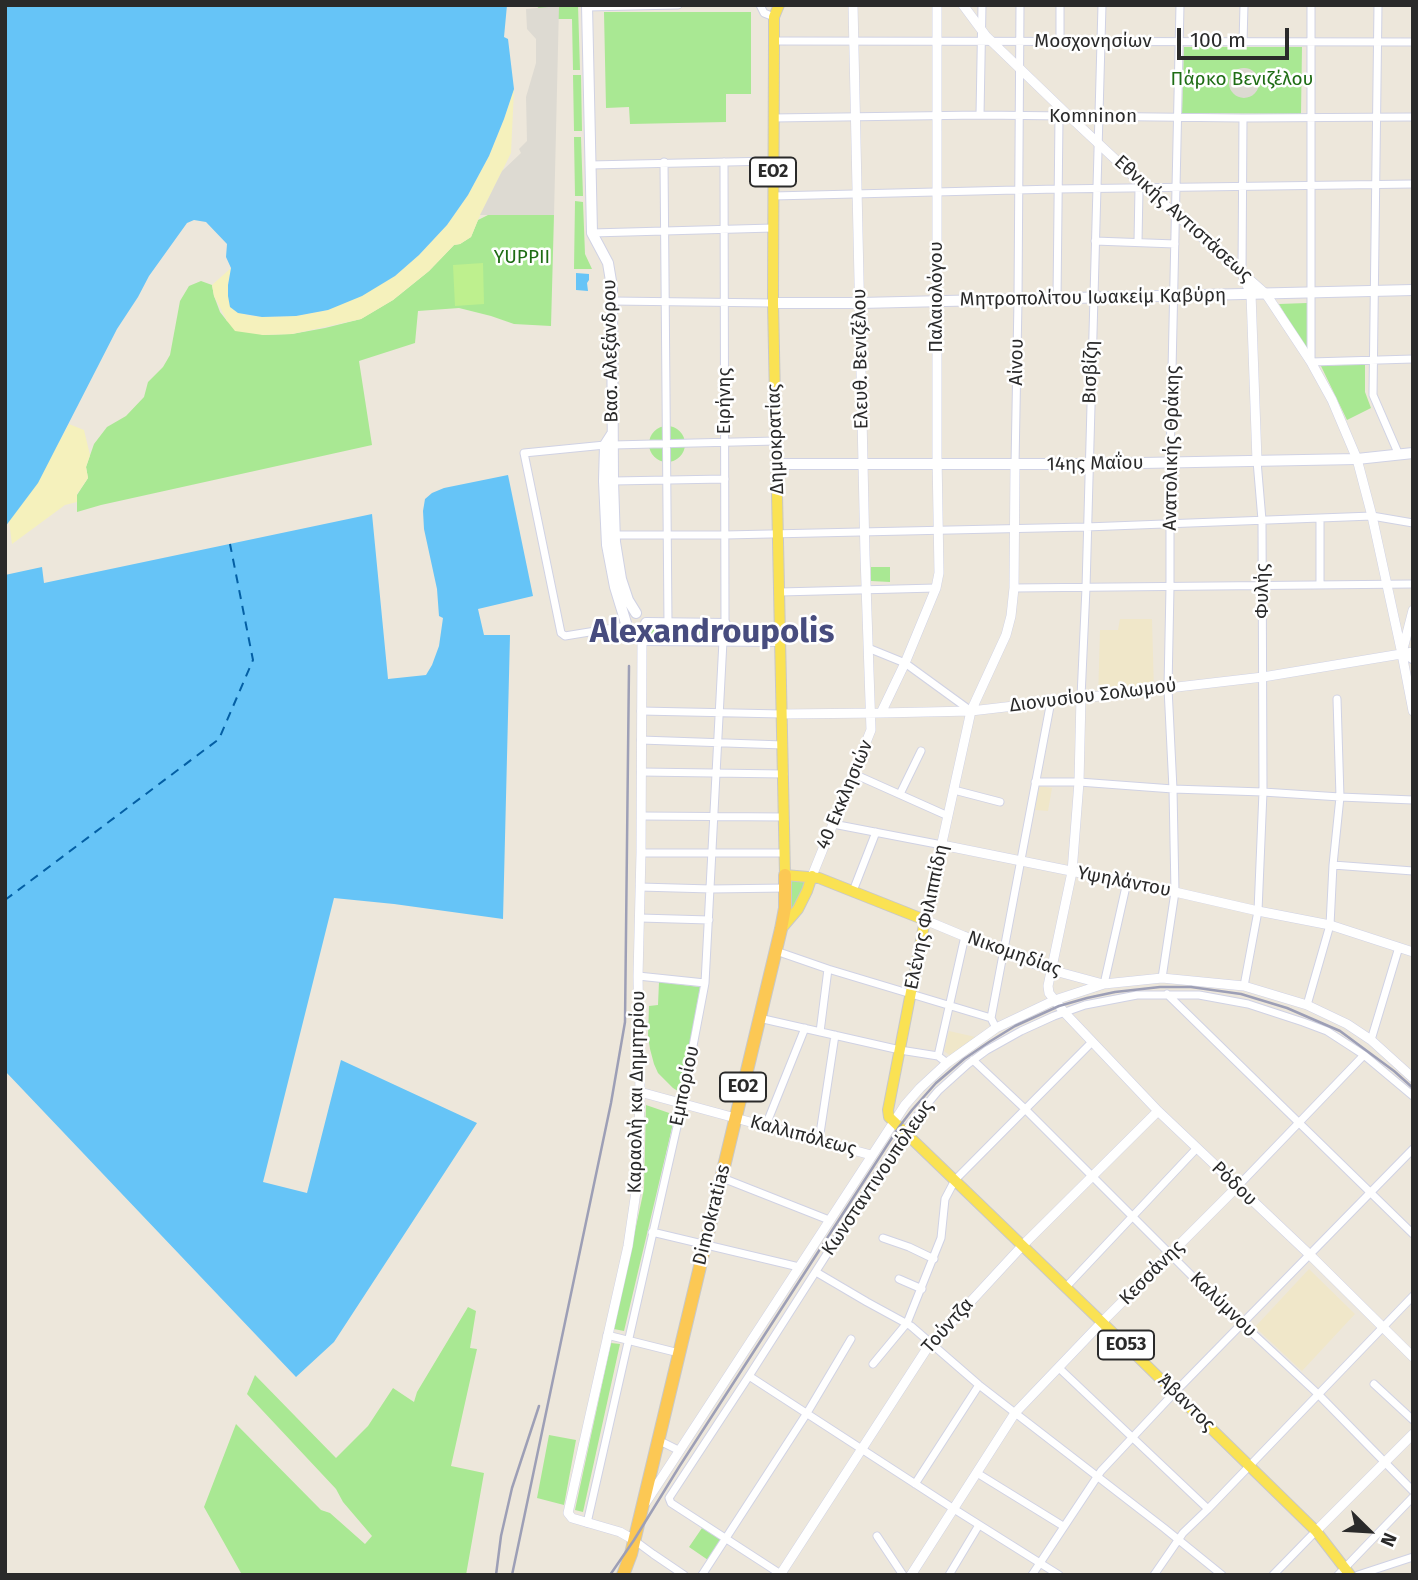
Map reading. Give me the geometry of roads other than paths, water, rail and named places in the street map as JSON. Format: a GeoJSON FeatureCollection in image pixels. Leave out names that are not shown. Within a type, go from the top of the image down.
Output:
{"type":"FeatureCollection","features":[{"type":"Feature","properties":{"kind":"highway","name":"Dimokratias"},"geometry":{"type":"LineString","coordinates":[[623,1575],[642,1510],[776,951],[785,908],[785,874]]}},
{"type":"Feature","properties":{"kind":"highway","name":"Dimokratias"},"geometry":{"type":"LineString","coordinates":[[631,1554],[631,1575]]}},
{"type":"Feature","properties":{"kind":"main road","name":"Δημοκρατίας"},"geometry":{"type":"LineString","coordinates":[[779,5],[774,17],[773,303],[785,874]]}},
{"type":"Feature","properties":{"kind":"main road","name":"Βασ. Αλεξάνδρου"},"geometry":{"type":"LineString","coordinates":[[587,6],[592,233],[608,262],[612,301],[610,441],[613,481],[611,535],[607,545],[626,624]]}},
{"type":"Feature","properties":{"kind":"main road","name":"Μητροπολίτου Ιωακείμ Καβύρη"},"geometry":{"type":"LineString","coordinates":[[773,303],[936,302],[1413,290]]}},
{"type":"Feature","properties":{"kind":"main road","name":"Βασ. Αλεξάνδρου"},"geometry":{"type":"LineString","coordinates":[[610,441],[604,481],[611,535],[621,579],[636,613]]}},
{"type":"Feature","properties":{"kind":"main road","name":"14ης Μαΐου"},"geometry":{"type":"LineString","coordinates":[[777,464],[1088,464],[1357,459],[1413,453]]}},
{"type":"Feature","properties":{"kind":"main road"},"geometry":{"type":"LineString","coordinates":[[641,636],[646,623],[642,615],[636,613],[628,617],[626,624],[630,631],[641,636],[781,641]]}},
{"type":"Feature","properties":{"kind":"main road"},"geometry":{"type":"LineString","coordinates":[[646,623],[725,624]]}},
{"type":"Feature","properties":{"kind":"main road","name":"Ειρήνης"},"geometry":{"type":"LineString","coordinates":[[723,641],[725,624]]}},
{"type":"Feature","properties":{"kind":"main road"},"geometry":{"type":"LineString","coordinates":[[785,874],[812,876],[925,920]]}},
{"type":"Feature","properties":{"kind":"main road"},"geometry":{"type":"LineString","coordinates":[[781,929],[800,905],[812,876]]}},
{"type":"Feature","properties":{"kind":"main road","name":"Ελένης Φιλιππίδη"},"geometry":{"type":"LineString","coordinates":[[893,1122],[888,1110],[925,920]]}},
{"type":"Feature","properties":{"kind":"main road","name":"Άβαντος"},"geometry":{"type":"LineString","coordinates":[[893,1122],[1316,1531],[1344,1572]]}},
{"type":"Feature","properties":{"kind":"street"},"geometry":{"type":"LineString","coordinates":[[587,6],[678,5]]}},
{"type":"Feature","properties":{"kind":"street"},"geometry":{"type":"LineString","coordinates":[[760,5],[764,13],[774,17]]}},
{"type":"Feature","properties":{"kind":"street","name":"Ελευθ. Βενιζέλου"},"geometry":{"type":"LineString","coordinates":[[853,5],[864,532],[868,648],[876,713]]}},
{"type":"Feature","properties":{"kind":"street","name":"Παλαιολόγου"},"geometry":{"type":"LineString","coordinates":[[936,588],[939,573],[937,5]]}},
{"type":"Feature","properties":{"kind":"street","name":"Εθνικής Αντιστάσεως"},"geometry":{"type":"LineString","coordinates":[[963,5],[987,42],[1020,68],[1142,188],[1175,213],[1266,294],[1311,362],[1332,400],[1357,459],[1372,516],[1413,711]]}},
{"type":"Feature","properties":{"kind":"street"},"geometry":{"type":"LineString","coordinates":[[982,5],[982,31]]}},
{"type":"Feature","properties":{"kind":"street","name":"Αίνου"},"geometry":{"type":"LineString","coordinates":[[971,711],[1006,635],[1013,608],[1020,5]]}},
{"type":"Feature","properties":{"kind":"street"},"geometry":{"type":"LineString","coordinates":[[1060,5],[1060,42]]}},
{"type":"Feature","properties":{"kind":"street","name":"Βισβίζη"},"geometry":{"type":"LineString","coordinates":[[1081,697],[1102,5]]}},
{"type":"Feature","properties":{"kind":"street","name":"Ανατολικής Θράκης"},"geometry":{"type":"LineString","coordinates":[[1162,978],[1175,892],[1168,688],[1180,5]]}},
{"type":"Feature","properties":{"kind":"street"},"geometry":{"type":"LineString","coordinates":[[1243,43],[1244,5]]}},
{"type":"Feature","properties":{"kind":"street"},"geometry":{"type":"LineString","coordinates":[[1311,5],[1311,362],[1413,359]]}},
{"type":"Feature","properties":{"kind":"street"},"geometry":{"type":"LineString","coordinates":[[1378,5],[1373,395],[1399,455]]}},
{"type":"Feature","properties":{"kind":"street","name":"Μοσχονησίων"},"geometry":{"type":"LineString","coordinates":[[774,41],[1413,42]]}},
{"type":"Feature","properties":{"kind":"street"},"geometry":{"type":"LineString","coordinates":[[980,115],[987,42]]}},
{"type":"Feature","properties":{"kind":"street","name":"Komninon"},"geometry":{"type":"LineString","coordinates":[[773,118],[980,115],[1413,117]]}},
{"type":"Feature","properties":{"kind":"street"},"geometry":{"type":"LineString","coordinates":[[1057,299],[1059,117]]}},
{"type":"Feature","properties":{"kind":"street"},"geometry":{"type":"LineString","coordinates":[[1242,273],[1243,118]]}},
{"type":"Feature","properties":{"kind":"street"},"geometry":{"type":"LineString","coordinates":[[590,165],[773,161]]}},
{"type":"Feature","properties":{"kind":"street"},"geometry":{"type":"LineString","coordinates":[[664,162],[668,623]]}},
{"type":"Feature","properties":{"kind":"street","name":"Ειρήνης"},"geometry":{"type":"LineString","coordinates":[[724,162],[725,624]]}},
{"type":"Feature","properties":{"kind":"street"},"geometry":{"type":"LineString","coordinates":[[773,196],[1413,184]]}},
{"type":"Feature","properties":{"kind":"street"},"geometry":{"type":"LineString","coordinates":[[1138,242],[1142,188]]}},
{"type":"Feature","properties":{"kind":"street"},"geometry":{"type":"LineString","coordinates":[[592,233],[773,228]]}},
{"type":"Feature","properties":{"kind":"street"},"geometry":{"type":"LineString","coordinates":[[1095,241],[1175,244]]}},
{"type":"Feature","properties":{"kind":"street","name":"Φυλής"},"geometry":{"type":"LineString","coordinates":[[1242,273],[1251,294],[1263,586],[1263,792],[1258,911],[1244,986]]}},
{"type":"Feature","properties":{"kind":"street"},"geometry":{"type":"LineString","coordinates":[[612,301],[773,303]]}},
{"type":"Feature","properties":{"kind":"street"},"geometry":{"type":"LineString","coordinates":[[626,624],[567,636],[562,634],[524,453],[610,441],[667,444],[776,441]]}},
{"type":"Feature","properties":{"kind":"street"},"geometry":{"type":"LineString","coordinates":[[613,481],[725,479]]}},
{"type":"Feature","properties":{"kind":"street"},"geometry":{"type":"LineString","coordinates":[[611,535],[1086,527],[1372,516],[1413,523]]}},
{"type":"Feature","properties":{"kind":"street"},"geometry":{"type":"LineString","coordinates":[[1320,518],[1320,584]]}},
{"type":"Feature","properties":{"kind":"street"},"geometry":{"type":"LineString","coordinates":[[1014,588],[1413,584]]}},
{"type":"Feature","properties":{"kind":"street"},"geometry":{"type":"LineString","coordinates":[[780,592],[936,588]]}},
{"type":"Feature","properties":{"kind":"street","name":"40 Εκκλησιών"},"geometry":{"type":"LineString","coordinates":[[812,876],[871,732],[876,713],[905,663],[936,588]]}},
{"type":"Feature","properties":{"kind":"street"},"geometry":{"type":"LineString","coordinates":[[1413,610],[1402,654],[1413,660]]}},
{"type":"Feature","properties":{"kind":"street","name":"Καραολή και Δημητρίου"},"geometry":{"type":"LineString","coordinates":[[587,1522],[572,1518],[568,1513],[628,1246],[638,1178],[641,636]]}},
{"type":"Feature","properties":{"kind":"street","name":"Εμπορίου"},"geometry":{"type":"LineString","coordinates":[[587,1522],[682,1104],[705,983],[723,641]]}},
{"type":"Feature","properties":{"kind":"street"},"geometry":{"type":"LineString","coordinates":[[868,648],[905,663],[971,711]]}},
{"type":"Feature","properties":{"kind":"street","name":"Διονυσίου Σολωμού"},"geometry":{"type":"LineString","coordinates":[[782,714],[971,711],[1263,677],[1413,652]]}},
{"type":"Feature","properties":{"kind":"street"},"geometry":{"type":"LineString","coordinates":[[642,1510],[913,1094],[947,1063],[996,1028],[1059,1006],[1048,990],[1072,872],[1079,782],[1081,697]]}},
{"type":"Feature","properties":{"kind":"street"},"geometry":{"type":"LineString","coordinates":[[1307,1005],[1331,925],[1333,865],[1340,797],[1337,699]]}},
{"type":"Feature","properties":{"kind":"street"},"geometry":{"type":"LineString","coordinates":[[996,1028],[991,1018],[1051,701]]}},
{"type":"Feature","properties":{"kind":"street"},"geometry":{"type":"LineString","coordinates":[[642,711],[782,714]]}},
{"type":"Feature","properties":{"kind":"street","name":"Ελένης Φιλιππίδη"},"geometry":{"type":"LineString","coordinates":[[925,920],[971,711]]}},
{"type":"Feature","properties":{"kind":"street"},"geometry":{"type":"LineString","coordinates":[[641,740],[783,744]]}},
{"type":"Feature","properties":{"kind":"street"},"geometry":{"type":"LineString","coordinates":[[900,794],[921,751]]}},
{"type":"Feature","properties":{"kind":"street"},"geometry":{"type":"LineString","coordinates":[[641,772],[783,774]]}},
{"type":"Feature","properties":{"kind":"street"},"geometry":{"type":"LineString","coordinates":[[854,774],[948,816]]}},
{"type":"Feature","properties":{"kind":"street"},"geometry":{"type":"LineString","coordinates":[[1035,782],[1413,800]]}},
{"type":"Feature","properties":{"kind":"street"},"geometry":{"type":"LineString","coordinates":[[954,790],[1000,802]]}},
{"type":"Feature","properties":{"kind":"street"},"geometry":{"type":"LineString","coordinates":[[641,816],[784,817]]}},
{"type":"Feature","properties":{"kind":"street","name":"Υψηλάντου"},"geometry":{"type":"LineString","coordinates":[[833,824],[1331,925],[1413,952]]}},
{"type":"Feature","properties":{"kind":"street"},"geometry":{"type":"LineString","coordinates":[[853,891],[876,832]]}},
{"type":"Feature","properties":{"kind":"street"},"geometry":{"type":"LineString","coordinates":[[641,853],[785,853]]}},
{"type":"Feature","properties":{"kind":"street"},"geometry":{"type":"LineString","coordinates":[[1333,865],[1413,872]]}},
{"type":"Feature","properties":{"kind":"street"},"geometry":{"type":"LineString","coordinates":[[1104,984],[1127,883]]}},
{"type":"Feature","properties":{"kind":"street"},"geometry":{"type":"LineString","coordinates":[[640,887],[786,888]]}},
{"type":"Feature","properties":{"kind":"street"},"geometry":{"type":"LineString","coordinates":[[640,918],[709,920]]}},
{"type":"Feature","properties":{"kind":"street","name":"Νικομηδίας"},"geometry":{"type":"LineString","coordinates":[[925,920],[1002,953],[1104,984]]}},
{"type":"Feature","properties":{"kind":"street"},"geometry":{"type":"LineString","coordinates":[[938,1056],[965,936]]}},
{"type":"Feature","properties":{"kind":"street"},"geometry":{"type":"LineString","coordinates":[[1371,1040],[1399,947]]}},
{"type":"Feature","properties":{"kind":"street"},"geometry":{"type":"LineString","coordinates":[[776,951],[991,1018]]}},
{"type":"Feature","properties":{"kind":"street"},"geometry":{"type":"LineString","coordinates":[[820,1032],[828,969]]}},
{"type":"Feature","properties":{"kind":"street"},"geometry":{"type":"LineString","coordinates":[[638,975],[705,983]]}},
{"type":"Feature","properties":{"kind":"street","name":"Κωνσταντινουπόλεως"},"geometry":{"type":"LineString","coordinates":[[725,1538],[671,1503],[669,1498],[905,1132],[925,1105],[973,1060],[1059,1006],[1104,984],[1162,978],[1244,986],[1307,1005],[1347,1024],[1371,1040],[1413,1078]]}},
{"type":"Feature","properties":{"kind":"street"},"geometry":{"type":"LineString","coordinates":[[1167,994],[1413,1234]]}},
{"type":"Feature","properties":{"kind":"street","name":"Κωνσταντινουπόλεως"},"geometry":{"type":"LineString","coordinates":[[1059,1006],[1137,995],[1167,994],[1199,995],[1248,1004],[1327,1031],[1364,1055],[1413,1096]]}},
{"type":"Feature","properties":{"kind":"street","name":"Ρόδου"},"geometry":{"type":"LineString","coordinates":[[1059,1006],[1158,1111],[1413,1357]]}},
{"type":"Feature","properties":{"kind":"street"},"geometry":{"type":"LineString","coordinates":[[759,1018],[938,1056],[947,1063]]}},
{"type":"Feature","properties":{"kind":"street"},"geometry":{"type":"LineString","coordinates":[[766,1125],[805,1028]]}},
{"type":"Feature","properties":{"kind":"street"},"geometry":{"type":"LineString","coordinates":[[819,1140],[835,1035]]}},
{"type":"Feature","properties":{"kind":"street"},"geometry":{"type":"LineString","coordinates":[[873,1364],[907,1323],[934,1259],[942,1234],[945,1199],[955,1180],[1092,1042]]}},
{"type":"Feature","properties":{"kind":"street","name":"Κεσσάνης"},"geometry":{"type":"LineString","coordinates":[[911,1575],[1015,1413],[1364,1055]]}},
{"type":"Feature","properties":{"kind":"street","name":"Καλύμνου"},"geometry":{"type":"LineString","coordinates":[[973,1060],[1242,1324],[1318,1394],[1413,1491]]}},
{"type":"Feature","properties":{"kind":"street","name":"Καλλιπόλεως"},"geometry":{"type":"LineString","coordinates":[[640,1092],[871,1155]]}},
{"type":"Feature","properties":{"kind":"street","name":"Τούντζα"},"geometry":{"type":"LineString","coordinates":[[781,1575],[918,1360],[931,1344],[1023,1245],[1158,1111]]}},
{"type":"Feature","properties":{"kind":"street"},"geometry":{"type":"LineString","coordinates":[[1066,1287],[1197,1148]]}},
{"type":"Feature","properties":{"kind":"street"},"geometry":{"type":"LineString","coordinates":[[1032,1575],[1097,1476],[1175,1392],[1413,1149]]}},
{"type":"Feature","properties":{"kind":"street"},"geometry":{"type":"LineString","coordinates":[[720,1177],[830,1220]]}},
{"type":"Feature","properties":{"kind":"street"},"geometry":{"type":"LineString","coordinates":[[652,1232],[799,1267]]}},
{"type":"Feature","properties":{"kind":"street"},"geometry":{"type":"LineString","coordinates":[[883,1238],[934,1259]]}},
{"type":"Feature","properties":{"kind":"street"},"geometry":{"type":"LineString","coordinates":[[816,1272],[907,1323],[979,1385],[1222,1575]]}},
{"type":"Feature","properties":{"kind":"street"},"geometry":{"type":"LineString","coordinates":[[899,1279],[922,1289]]}},
{"type":"Feature","properties":{"kind":"street"},"geometry":{"type":"LineString","coordinates":[[1154,1575],[1178,1539],[1413,1296]]}},
{"type":"Feature","properties":{"kind":"street"},"geometry":{"type":"LineString","coordinates":[[607,1335],[679,1353]]}},
{"type":"Feature","properties":{"kind":"street"},"geometry":{"type":"LineString","coordinates":[[702,1575],[807,1413],[851,1339]]}},
{"type":"Feature","properties":{"kind":"street"},"geometry":{"type":"LineString","coordinates":[[1059,1367],[1208,1509]]}},
{"type":"Feature","properties":{"kind":"street"},"geometry":{"type":"LineString","coordinates":[[749,1376],[1059,1575]]}},
{"type":"Feature","properties":{"kind":"street"},"geometry":{"type":"LineString","coordinates":[[1374,1384],[1413,1420]]}},
{"type":"Feature","properties":{"kind":"street"},"geometry":{"type":"LineString","coordinates":[[915,1484],[979,1385]]}},
{"type":"Feature","properties":{"kind":"street"},"geometry":{"type":"LineString","coordinates":[[1273,1575],[1413,1434]]}},
{"type":"Feature","properties":{"kind":"street"},"geometry":{"type":"LineString","coordinates":[[658,1440],[680,1451]]}},
{"type":"Feature","properties":{"kind":"street"},"geometry":{"type":"LineString","coordinates":[[977,1473],[1063,1526]]}},
{"type":"Feature","properties":{"kind":"street"},"geometry":{"type":"LineString","coordinates":[[1344,1572],[1413,1497]]}},
{"type":"Feature","properties":{"kind":"street"},"geometry":{"type":"LineString","coordinates":[[587,1522],[620,1532],[684,1575]]}},
{"type":"Feature","properties":{"kind":"street"},"geometry":{"type":"LineString","coordinates":[[949,1575],[979,1525]]}},
{"type":"Feature","properties":{"kind":"street"},"geometry":{"type":"LineString","coordinates":[[877,1536],[903,1575]]}},
{"type":"Feature","properties":{"kind":"street"},"geometry":{"type":"LineString","coordinates":[[725,1538],[781,1575]]}},
{"type":"Feature","properties":{"kind":"street"},"geometry":{"type":"LineString","coordinates":[[1358,1575],[1413,1557]]}},
{"type":"Feature","properties":{"kind":"water"},"geometry":{"type":"Polygon","coordinates":[[[5,5],[507,5],[504,37],[508,39],[514,89],[489,156],[468,195],[447,225],[395,276],[362,296],[328,310],[296,316],[262,317],[238,313],[230,307],[228,296],[231,268],[226,257],[227,244],[206,222],[194,220],[187,223],[149,276],[117,329],[38,483],[5,527],[5,5]]]}},
{"type":"Feature","properties":{"kind":"water"},"geometry":{"type":"Polygon","coordinates":[[[576,273],[589,274],[588,291],[576,290],[576,273]]]}},
{"type":"Feature","properties":{"kind":"water"},"geometry":{"type":"Polygon","coordinates":[[[508,475],[533,596],[478,609],[484,635],[510,635],[503,919],[334,898],[263,1182],[307,1193],[341,1060],[477,1123],[334,1342],[296,1377],[5,1071],[5,575],[42,567],[44,583],[372,514],[388,679],[426,675],[439,646],[443,618],[439,616],[437,589],[424,529],[425,499],[444,488],[508,475]]]}},
{"type":"Feature","properties":{"kind":"railway"},"geometry":{"type":"LineString","coordinates":[[512,1575],[611,1103],[625,1022],[629,666]]}},
{"type":"Feature","properties":{"kind":"railway"},"geometry":{"type":"LineString","coordinates":[[610,1575],[899,1127],[936,1083],[964,1059],[1015,1026],[1059,1006],[1115,992],[1191,987],[1241,994],[1287,1008],[1340,1031],[1413,1088]]}},
{"type":"Feature","properties":{"kind":"railway"},"geometry":{"type":"LineString","coordinates":[[496,1575],[501,1536],[512,1488],[539,1406]]}},
{"type":"Feature","properties":{"kind":"district","name":"Alexandroupolis"},"geometry":{"type":"Point","coordinates":[712,633]}},
{"type":"Feature","properties":{"kind":"park label","name":"Πάρκο Βενιζέλου"},"geometry":{"type":"Point","coordinates":[1242,80]}},
{"type":"Feature","properties":{"kind":"park label","name":"YUPPII"},"geometry":{"type":"Point","coordinates":[522,258]}}]}
